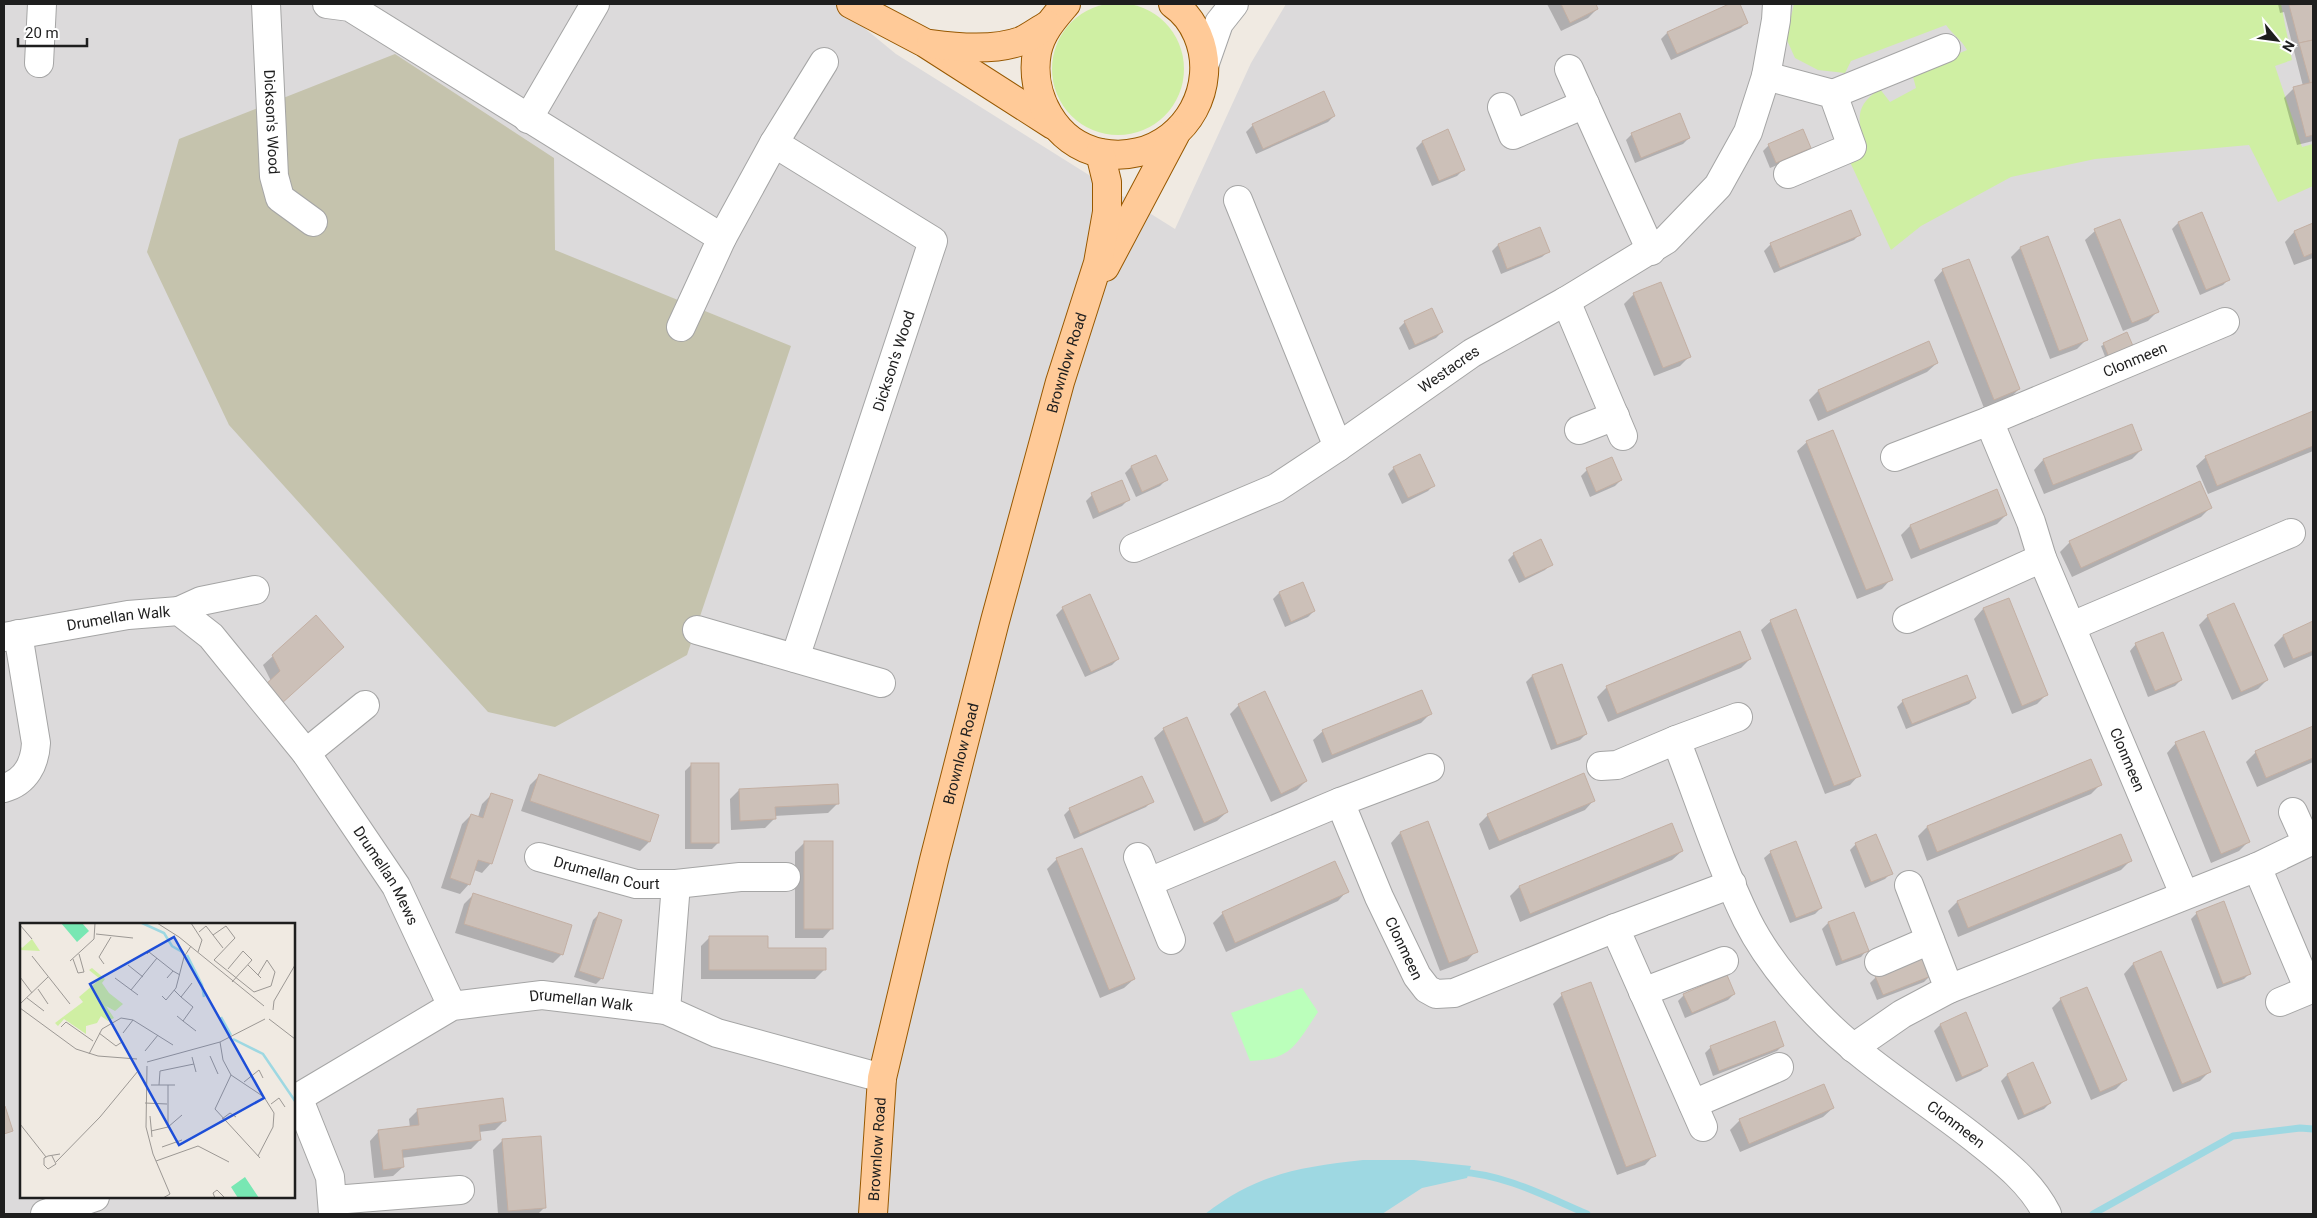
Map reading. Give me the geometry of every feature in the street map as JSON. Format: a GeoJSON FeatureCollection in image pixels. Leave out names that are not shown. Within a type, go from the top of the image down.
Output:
{"type":"FeatureCollection","features":[{"type":"Feature","properties":{"kind":"main road"},"geometry":{"type":"LineString","coordinates":[[851,4],[925,43],[1056,126],[1076,143],[1100,153],[1127,155],[1152,149],[1175,135],[1192,115],[1203,90],[1205,64],[1201,42],[1191,23],[1174,4]]}},
{"type":"Feature","properties":{"kind":"main road"},"geometry":{"type":"LineString","coordinates":[[1056,126],[1042,103],[1035,77],[1037,50],[1048,25],[1066,4]]}},
{"type":"Feature","properties":{"kind":"main road"},"geometry":{"type":"LineString","coordinates":[[925,43],[955,48],[998,46],[1020,41],[1048,25]]}},
{"type":"Feature","properties":{"kind":"main road","name":"Brownlow Road"},"geometry":{"type":"LineString","coordinates":[[1086,301],[1175,135]]}},
{"type":"Feature","properties":{"kind":"main road","name":"Brownlow Road"},"geometry":{"type":"LineString","coordinates":[[873,1214],[882,1078],[956,772],[1060,382],[1098,263],[1107,212],[1107,182],[1100,153]]}},
{"type":"Feature","properties":{"kind":"street"},"geometry":{"type":"LineString","coordinates":[[39,63],[42,4]]}},
{"type":"Feature","properties":{"kind":"street","name":"Dickson's Wood"},"geometry":{"type":"LineString","coordinates":[[266,4],[274,176],[280,198],[313,222]]}},
{"type":"Feature","properties":{"kind":"street"},"geometry":{"type":"LineString","coordinates":[[327,4],[350,6],[528,119],[722,238]]}},
{"type":"Feature","properties":{"kind":"street"},"geometry":{"type":"LineString","coordinates":[[528,119],[595,4]]}},
{"type":"Feature","properties":{"kind":"street"},"geometry":{"type":"LineString","coordinates":[[1205,64],[1219,23],[1234,4]]}},
{"type":"Feature","properties":{"kind":"street","name":"Westacres"},"geometry":{"type":"LineString","coordinates":[[1134,548],[1276,488],[1472,353],[1566,301],[1651,251],[1666,240],[1718,186],[1748,132],[1766,76],[1777,4]]}},
{"type":"Feature","properties":{"kind":"street"},"geometry":{"type":"LineString","coordinates":[[1766,76],[1834,94],[1946,48]]}},
{"type":"Feature","properties":{"kind":"street"},"geometry":{"type":"LineString","coordinates":[[680,327],[722,238],[774,143],[824,62]]}},
{"type":"Feature","properties":{"kind":"street"},"geometry":{"type":"LineString","coordinates":[[1570,69],[1651,251]]}},
{"type":"Feature","properties":{"kind":"street"},"geometry":{"type":"LineString","coordinates":[[1788,174],[1852,147],[1834,94]]}},
{"type":"Feature","properties":{"kind":"street"},"geometry":{"type":"LineString","coordinates":[[1502,107],[1513,135],[1585,104]]}},
{"type":"Feature","properties":{"kind":"street","name":"Dickson's Wood"},"geometry":{"type":"LineString","coordinates":[[774,143],[933,241],[795,658]]}},
{"type":"Feature","properties":{"kind":"street"},"geometry":{"type":"LineString","coordinates":[[1238,200],[1338,447]]}},
{"type":"Feature","properties":{"kind":"street"},"geometry":{"type":"LineString","coordinates":[[1566,301],[1619,426],[1579,430]]}},
{"type":"Feature","properties":{"kind":"street","name":"Clonmeen"},"geometry":{"type":"LineString","coordinates":[[1895,457],[1990,421],[2225,322]]}},
{"type":"Feature","properties":{"kind":"street","name":"Clonmeen"},"geometry":{"type":"LineString","coordinates":[[1990,421],[2030,522],[2042,558],[2184,894]]}},
{"type":"Feature","properties":{"kind":"street"},"geometry":{"type":"LineString","coordinates":[[2072,626],[2290,534]]}},
{"type":"Feature","properties":{"kind":"street"},"geometry":{"type":"LineString","coordinates":[[1907,619],[2042,558]]}},
{"type":"Feature","properties":{"kind":"street"},"geometry":{"type":"LineString","coordinates":[[179,611],[201,601],[255,590]]}},
{"type":"Feature","properties":{"kind":"street","name":"Drumellan Walk"},"geometry":{"type":"LineString","coordinates":[[4,788],[12,786],[22,778],[30,769],[36,757],[36,742],[11,635],[128,615],[179,611],[211,636]]}},
{"type":"Feature","properties":{"kind":"street"},"geometry":{"type":"LineString","coordinates":[[697,630],[881,683]]}},
{"type":"Feature","properties":{"kind":"street","name":"Drumellan Mews"},"geometry":{"type":"LineString","coordinates":[[211,636],[306,753],[396,886],[452,1006]]}},
{"type":"Feature","properties":{"kind":"street"},"geometry":{"type":"LineString","coordinates":[[306,753],[364,705]]}},
{"type":"Feature","properties":{"kind":"street"},"geometry":{"type":"LineString","coordinates":[[1601,766],[1617,765],[1738,717]]}},
{"type":"Feature","properties":{"kind":"street","name":"Clonmeen"},"geometry":{"type":"LineString","coordinates":[[1676,740],[1748,921],[1780,972],[1817,1014],[1853,1048],[1935,1107],[1993,1153],[2017,1174],[2043,1206]]}},
{"type":"Feature","properties":{"kind":"street"},"geometry":{"type":"LineString","coordinates":[[1149,882],[1340,802],[1430,768]]}},
{"type":"Feature","properties":{"kind":"street","name":"Clonmeen"},"geometry":{"type":"LineString","coordinates":[[1340,802],[1379,897],[1417,976],[1427,989],[1436,994],[1454,993],[1615,928],[1732,884]]}},
{"type":"Feature","properties":{"kind":"street"},"geometry":{"type":"LineString","coordinates":[[1853,1048],[1902,1014],[1949,989],[2184,894],[2257,867],[2306,842],[2293,812]]}},
{"type":"Feature","properties":{"kind":"street","name":"Drumellan Court"},"geometry":{"type":"LineString","coordinates":[[539,857],[636,884],[676,884],[740,877],[786,877]]}},
{"type":"Feature","properties":{"kind":"street"},"geometry":{"type":"LineString","coordinates":[[1138,858],[1171,940]]}},
{"type":"Feature","properties":{"kind":"street"},"geometry":{"type":"LineString","coordinates":[[2257,867],[2309,990],[2280,1002]]}},
{"type":"Feature","properties":{"kind":"street","name":"Drumellan Court"},"geometry":{"type":"LineString","coordinates":[[666,1010],[676,884]]}},
{"type":"Feature","properties":{"kind":"street"},"geometry":{"type":"LineString","coordinates":[[1909,885],[1949,989]]}},
{"type":"Feature","properties":{"kind":"street"},"geometry":{"type":"LineString","coordinates":[[1615,928],[1698,1116],[1779,1067]]}},
{"type":"Feature","properties":{"kind":"street"},"geometry":{"type":"LineString","coordinates":[[1879,962],[1930,940]]}},
{"type":"Feature","properties":{"kind":"street"},"geometry":{"type":"LineString","coordinates":[[1643,992],[1724,961]]}},
{"type":"Feature","properties":{"kind":"street","name":"Drumellan Walk"},"geometry":{"type":"LineString","coordinates":[[296,1098],[452,1006],[542,995],[666,1010],[717,1033],[882,1078]]}},
{"type":"Feature","properties":{"kind":"street"},"geometry":{"type":"LineString","coordinates":[[296,1098],[330,1177],[334,1207],[460,1190]]}},
{"type":"Feature","properties":{"kind":"street"},"geometry":{"type":"LineString","coordinates":[[45,1214],[91,1198]]}},
{"type":"Feature","properties":{"kind":"shaded area"},"geometry":{"type":"Polygon","coordinates":[[[4,4],[835,4],[896,54],[1175,229],[1251,63],[1286,4],[2313,4],[2313,1214],[4,1214],[4,4]]]}},
{"type":"Feature","properties":{"kind":"shaded area"},"geometry":{"type":"Polygon","coordinates":[[[395,54],[554,158],[555,250],[791,346],[687,655],[555,727],[488,712],[229,425],[147,252],[179,139],[395,54]]]}},
{"type":"Feature","properties":{"kind":"green space"},"geometry":{"type":"Polygon","coordinates":[[[1118,3],[1131,4],[1143,8],[1165,22],[1179,44],[1183,56],[1183,82],[1179,94],[1165,116],[1143,130],[1131,134],[1118,135],[1105,134],[1093,130],[1071,116],[1057,94],[1053,82],[1052,69],[1053,56],[1057,44],[1071,22],[1093,8],[1105,4],[1118,3]]]}},
{"type":"Feature","properties":{"kind":"green space"},"geometry":{"type":"Polygon","coordinates":[[[1794,4],[2281,4],[2292,60],[2275,66],[2302,147],[2313,144],[2313,186],[2278,202],[2249,145],[2095,159],[2011,177],[1921,226],[1891,250],[1850,162],[1864,147],[1860,121],[1862,108],[1865,102],[1880,89],[1890,102],[1916,88],[1912,73],[1967,50],[1946,25],[1851,61],[1845,73],[1818,70],[1795,58],[1786,38],[1794,4]]]}},
{"type":"Feature","properties":{"kind":"green space"},"geometry":{"type":"Polygon","coordinates":[[[1302,988],[1318,1012],[1304,1033],[1284,1053],[1264,1060],[1250,1061],[1231,1013],[1302,988]]]}},
{"type":"Feature","properties":{"kind":"water"},"geometry":{"type":"Polygon","coordinates":[[[1363,1160],[1414,1160],[1471,1166],[1467,1178],[1422,1188],[1382,1214],[1205,1214],[1224,1200],[1261,1181],[1299,1170],[1363,1160]]]}},
{"type":"Feature","properties":{"kind":"building"},"geometry":{"type":"Polygon","coordinates":[[[1561,4],[1596,4],[1598,9],[1570,23],[1561,4]]]}},
{"type":"Feature","properties":{"kind":"building"},"geometry":{"type":"Polygon","coordinates":[[[1729,4],[1740,4],[1748,23],[1677,54],[1667,32],[1729,4]]]}},
{"type":"Feature","properties":{"kind":"building"},"geometry":{"type":"Polygon","coordinates":[[[2313,4],[2313,40],[2299,43],[2289,5],[2313,4]]]}},
{"type":"Feature","properties":{"kind":"building"},"geometry":{"type":"Polygon","coordinates":[[[2313,40],[2313,82],[2310,83],[2299,43],[2313,40]]]}},
{"type":"Feature","properties":{"kind":"building"},"geometry":{"type":"Polygon","coordinates":[[[2313,82],[2313,135],[2306,137],[2293,87],[2313,82]]]}},
{"type":"Feature","properties":{"kind":"building"},"geometry":{"type":"Polygon","coordinates":[[[1324,91],[1335,116],[1263,149],[1252,124],[1324,91]]]}},
{"type":"Feature","properties":{"kind":"building"},"geometry":{"type":"Polygon","coordinates":[[[1680,113],[1690,138],[1641,158],[1631,133],[1680,113]]]}},
{"type":"Feature","properties":{"kind":"building"},"geometry":{"type":"Polygon","coordinates":[[[1448,129],[1465,170],[1439,181],[1422,141],[1448,129]]]}},
{"type":"Feature","properties":{"kind":"building"},"geometry":{"type":"Polygon","coordinates":[[[1803,129],[1811,148],[1776,163],[1768,144],[1803,129]]]}},
{"type":"Feature","properties":{"kind":"building"},"geometry":{"type":"Polygon","coordinates":[[[1851,210],[1861,235],[1780,268],[1770,243],[1851,210]]]}},
{"type":"Feature","properties":{"kind":"building"},"geometry":{"type":"Polygon","coordinates":[[[2202,212],[2230,280],[2206,290],[2178,222],[2202,212]]]}},
{"type":"Feature","properties":{"kind":"building"},"geometry":{"type":"Polygon","coordinates":[[[2120,219],[2159,312],[2132,323],[2094,229],[2120,219]]]}},
{"type":"Feature","properties":{"kind":"building"},"geometry":{"type":"Polygon","coordinates":[[[2313,223],[2313,253],[2304,257],[2294,231],[2313,223]]]}},
{"type":"Feature","properties":{"kind":"building"},"geometry":{"type":"Polygon","coordinates":[[[1540,227],[1550,252],[1507,269],[1498,244],[1540,227]]]}},
{"type":"Feature","properties":{"kind":"building"},"geometry":{"type":"Polygon","coordinates":[[[2048,236],[2088,340],[2059,351],[2020,247],[2048,236]]]}},
{"type":"Feature","properties":{"kind":"building"},"geometry":{"type":"Polygon","coordinates":[[[1969,259],[2020,389],[1994,400],[1942,269],[1969,259]]]}},
{"type":"Feature","properties":{"kind":"building"},"geometry":{"type":"Polygon","coordinates":[[[1661,282],[1691,357],[1663,368],[1633,293],[1661,282]]]}},
{"type":"Feature","properties":{"kind":"building"},"geometry":{"type":"Polygon","coordinates":[[[1432,308],[1443,332],[1415,345],[1404,321],[1432,308]]]}},
{"type":"Feature","properties":{"kind":"building"},"geometry":{"type":"Polygon","coordinates":[[[2127,332],[2133,346],[2109,357],[2103,343],[2127,332]]]}},
{"type":"Feature","properties":{"kind":"building"},"geometry":{"type":"Polygon","coordinates":[[[1929,341],[1938,363],[1827,412],[1818,390],[1929,341]]]}},
{"type":"Feature","properties":{"kind":"building"},"geometry":{"type":"Polygon","coordinates":[[[2313,411],[2313,446],[2217,486],[2205,456],[2313,411]]]}},
{"type":"Feature","properties":{"kind":"building"},"geometry":{"type":"Polygon","coordinates":[[[2132,424],[2142,450],[2053,485],[2043,459],[2132,424]]]}},
{"type":"Feature","properties":{"kind":"building"},"geometry":{"type":"Polygon","coordinates":[[[1833,430],[1893,580],[1866,590],[1806,441],[1833,430]]]}},
{"type":"Feature","properties":{"kind":"building"},"geometry":{"type":"Polygon","coordinates":[[[1420,454],[1435,486],[1408,498],[1393,467],[1420,454]]]}},
{"type":"Feature","properties":{"kind":"building"},"geometry":{"type":"Polygon","coordinates":[[[1156,455],[1168,480],[1142,492],[1131,466],[1156,455]]]}},
{"type":"Feature","properties":{"kind":"building"},"geometry":{"type":"Polygon","coordinates":[[[1612,457],[1622,480],[1596,492],[1586,468],[1612,457]]]}},
{"type":"Feature","properties":{"kind":"building"},"geometry":{"type":"Polygon","coordinates":[[[1122,480],[1130,500],[1099,513],[1091,493],[1122,480]]]}},
{"type":"Feature","properties":{"kind":"building"},"geometry":{"type":"Polygon","coordinates":[[[2200,481],[2212,508],[2081,568],[2069,541],[2200,481]]]}},
{"type":"Feature","properties":{"kind":"building"},"geometry":{"type":"Polygon","coordinates":[[[1997,489],[2007,515],[1920,550],[1910,525],[1997,489]]]}},
{"type":"Feature","properties":{"kind":"building"},"geometry":{"type":"Polygon","coordinates":[[[1541,539],[1553,565],[1525,578],[1513,553],[1541,539]]]}},
{"type":"Feature","properties":{"kind":"building"},"geometry":{"type":"Polygon","coordinates":[[[1303,582],[1315,611],[1291,622],[1279,592],[1303,582]]]}},
{"type":"Feature","properties":{"kind":"building"},"geometry":{"type":"Polygon","coordinates":[[[1090,594],[1119,659],[1091,672],[1062,607],[1090,594]]]}},
{"type":"Feature","properties":{"kind":"building"},"geometry":{"type":"Polygon","coordinates":[[[2009,598],[2048,695],[2022,706],[1983,608],[2009,598]]]}},
{"type":"Feature","properties":{"kind":"building"},"geometry":{"type":"Polygon","coordinates":[[[2234,603],[2268,680],[2241,692],[2207,615],[2234,603]]]}},
{"type":"Feature","properties":{"kind":"building"},"geometry":{"type":"Polygon","coordinates":[[[1796,609],[1861,776],[1834,786],[1770,620],[1796,609]]]}},
{"type":"Feature","properties":{"kind":"building"},"geometry":{"type":"Polygon","coordinates":[[[316,615],[344,647],[281,704],[264,686],[280,671],[272,655],[316,615]]]}},
{"type":"Feature","properties":{"kind":"building"},"geometry":{"type":"Polygon","coordinates":[[[2313,621],[2313,651],[2293,659],[2283,635],[2313,621]]]}},
{"type":"Feature","properties":{"kind":"building"},"geometry":{"type":"Polygon","coordinates":[[[1740,631],[1751,659],[1617,714],[1606,686],[1740,631]]]}},
{"type":"Feature","properties":{"kind":"building"},"geometry":{"type":"Polygon","coordinates":[[[2163,632],[2182,680],[2155,691],[2135,643],[2163,632]]]}},
{"type":"Feature","properties":{"kind":"building"},"geometry":{"type":"Polygon","coordinates":[[[1562,664],[1587,734],[1557,745],[1532,675],[1562,664]]]}},
{"type":"Feature","properties":{"kind":"building"},"geometry":{"type":"Polygon","coordinates":[[[1967,675],[1976,698],[1912,724],[1902,700],[1967,675]]]}},
{"type":"Feature","properties":{"kind":"building"},"geometry":{"type":"Polygon","coordinates":[[[1422,690],[1432,714],[1332,755],[1322,730],[1422,690]]]}},
{"type":"Feature","properties":{"kind":"building"},"geometry":{"type":"Polygon","coordinates":[[[1265,691],[1307,781],[1281,794],[1238,704],[1265,691]]]}},
{"type":"Feature","properties":{"kind":"building"},"geometry":{"type":"Polygon","coordinates":[[[1187,717],[1228,812],[1204,823],[1163,728],[1187,717]]]}},
{"type":"Feature","properties":{"kind":"building"},"geometry":{"type":"Polygon","coordinates":[[[2313,726],[2313,758],[2266,778],[2255,751],[2313,726]]]}},
{"type":"Feature","properties":{"kind":"building"},"geometry":{"type":"Polygon","coordinates":[[[2204,731],[2250,842],[2221,854],[2175,742],[2204,731]]]}},
{"type":"Feature","properties":{"kind":"building"},"geometry":{"type":"Polygon","coordinates":[[[2091,759],[2102,785],[1937,852],[1927,826],[2091,759]]]}},
{"type":"Feature","properties":{"kind":"building"},"geometry":{"type":"Polygon","coordinates":[[[691,763],[719,763],[719,843],[691,843],[691,763]]]}},
{"type":"Feature","properties":{"kind":"building"},"geometry":{"type":"Polygon","coordinates":[[[1584,773],[1595,801],[1499,841],[1487,814],[1584,773]]]}},
{"type":"Feature","properties":{"kind":"building"},"geometry":{"type":"Polygon","coordinates":[[[539,774],[659,815],[650,842],[530,801],[539,774]]]}},
{"type":"Feature","properties":{"kind":"building"},"geometry":{"type":"Polygon","coordinates":[[[1142,776],[1154,802],[1080,834],[1069,808],[1142,776]]]}},
{"type":"Feature","properties":{"kind":"building"},"geometry":{"type":"Polygon","coordinates":[[[838,784],[839,804],[775,807],[776,819],[740,821],[739,789],[838,784]]]}},
{"type":"Feature","properties":{"kind":"building"},"geometry":{"type":"Polygon","coordinates":[[[491,793],[513,800],[492,864],[478,860],[470,885],[450,878],[471,814],[483,818],[491,793]]]}},
{"type":"Feature","properties":{"kind":"building"},"geometry":{"type":"Polygon","coordinates":[[[1428,821],[1478,952],[1449,963],[1400,832],[1428,821]]]}},
{"type":"Feature","properties":{"kind":"building"},"geometry":{"type":"Polygon","coordinates":[[[1672,823],[1683,851],[1530,914],[1519,886],[1672,823]]]}},
{"type":"Feature","properties":{"kind":"building"},"geometry":{"type":"Polygon","coordinates":[[[1876,834],[1893,874],[1871,882],[1855,843],[1876,834]]]}},
{"type":"Feature","properties":{"kind":"building"},"geometry":{"type":"Polygon","coordinates":[[[2121,834],[2132,861],[1968,928],[1957,901],[2121,834]]]}},
{"type":"Feature","properties":{"kind":"building"},"geometry":{"type":"Polygon","coordinates":[[[804,841],[833,841],[833,929],[804,929],[804,841]]]}},
{"type":"Feature","properties":{"kind":"building"},"geometry":{"type":"Polygon","coordinates":[[[1796,841],[1822,908],[1796,918],[1770,851],[1796,841]]]}},
{"type":"Feature","properties":{"kind":"building"},"geometry":{"type":"Polygon","coordinates":[[[1082,848],[1135,979],[1109,990],[1056,858],[1082,848]]]}},
{"type":"Feature","properties":{"kind":"building"},"geometry":{"type":"Polygon","coordinates":[[[1335,861],[1349,892],[1235,943],[1222,912],[1335,861]]]}},
{"type":"Feature","properties":{"kind":"building"},"geometry":{"type":"Polygon","coordinates":[[[473,893],[572,925],[563,955],[464,924],[473,893]]]}},
{"type":"Feature","properties":{"kind":"building"},"geometry":{"type":"Polygon","coordinates":[[[2224,901],[2251,974],[2223,984],[2196,912],[2224,901]]]}},
{"type":"Feature","properties":{"kind":"building"},"geometry":{"type":"Polygon","coordinates":[[[599,912],[622,920],[603,979],[579,971],[599,912]]]}},
{"type":"Feature","properties":{"kind":"building"},"geometry":{"type":"Polygon","coordinates":[[[1854,912],[1869,951],[1842,961],[1828,922],[1854,912]]]}},
{"type":"Feature","properties":{"kind":"building"},"geometry":{"type":"Polygon","coordinates":[[[709,936],[768,936],[768,948],[826,948],[826,970],[709,970],[709,936]]]}},
{"type":"Feature","properties":{"kind":"building"},"geometry":{"type":"Polygon","coordinates":[[[2161,951],[2211,1072],[2182,1084],[2133,963],[2161,951]]]}},
{"type":"Feature","properties":{"kind":"building"},"geometry":{"type":"Polygon","coordinates":[[[1924,957],[1931,976],[1883,995],[1875,976],[1924,957]]]}},
{"type":"Feature","properties":{"kind":"building"},"geometry":{"type":"Polygon","coordinates":[[[1727,975],[1735,994],[1692,1013],[1683,994],[1727,975]]]}},
{"type":"Feature","properties":{"kind":"building"},"geometry":{"type":"Polygon","coordinates":[[[1591,982],[1656,1156],[1626,1167],[1561,993],[1591,982]]]}},
{"type":"Feature","properties":{"kind":"building"},"geometry":{"type":"Polygon","coordinates":[[[2087,987],[2127,1080],[2100,1092],[2060,998],[2087,987]]]}},
{"type":"Feature","properties":{"kind":"building"},"geometry":{"type":"Polygon","coordinates":[[[1966,1012],[1988,1066],[1962,1077],[1940,1024],[1966,1012]]]}},
{"type":"Feature","properties":{"kind":"building"},"geometry":{"type":"Polygon","coordinates":[[[1775,1021],[1784,1046],[1719,1071],[1710,1046],[1775,1021]]]}},
{"type":"Feature","properties":{"kind":"building"},"geometry":{"type":"Polygon","coordinates":[[[2033,1062],[2051,1103],[2024,1115],[2007,1074],[2033,1062]]]}},
{"type":"Feature","properties":{"kind":"building"},"geometry":{"type":"Polygon","coordinates":[[[1824,1084],[1834,1108],[1749,1144],[1739,1119],[1824,1084]]]}},
{"type":"Feature","properties":{"kind":"building"},"geometry":{"type":"Polygon","coordinates":[[[503,1098],[506,1121],[479,1125],[481,1140],[402,1150],[404,1167],[383,1170],[378,1130],[419,1125],[417,1109],[503,1098]]]}},
{"type":"Feature","properties":{"kind":"building"},"geometry":{"type":"Polygon","coordinates":[[[4,1107],[13,1131],[4,1134],[4,1107]]]}},
{"type":"Feature","properties":{"kind":"building"},"geometry":{"type":"Polygon","coordinates":[[[541,1136],[546,1208],[508,1211],[502,1139],[541,1136]]]}},
{"type":"Feature","properties":{"kind":"waterway"},"geometry":{"type":"LineString","coordinates":[[2093,1214],[2233,1136],[2300,1128],[2313,1129]]}},
{"type":"Feature","properties":{"kind":"waterway"},"geometry":{"type":"LineString","coordinates":[[1459,1172],[1492,1177],[1509,1182],[1587,1214]]}}]}
